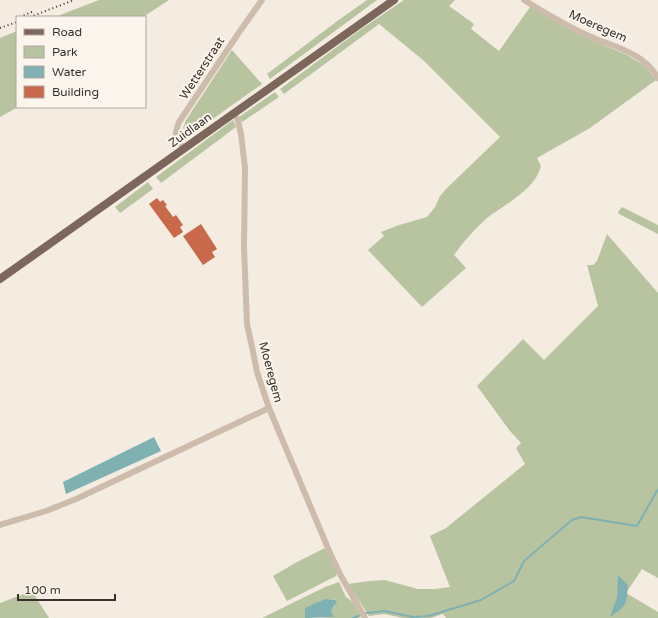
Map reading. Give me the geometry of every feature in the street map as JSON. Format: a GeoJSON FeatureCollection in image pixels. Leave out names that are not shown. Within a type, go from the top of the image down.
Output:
{"type":"FeatureCollection","features":[{"type":"Feature","properties":{"kind":"main road","name":"Zuidlaan"},"geometry":{"type":"LineString","coordinates":[[0,279],[394,0]]}},
{"type":"Feature","properties":{"kind":"street","name":"Wetterstraat"},"geometry":{"type":"LineString","coordinates":[[185,149],[176,138],[176,131],[179,122],[262,0]]}},
{"type":"Feature","properties":{"kind":"street","name":"Moeregem"},"geometry":{"type":"LineString","coordinates":[[524,0],[582,32],[634,54],[648,65],[658,78]]}},
{"type":"Feature","properties":{"kind":"street","name":"Moeregem"},"geometry":{"type":"LineString","coordinates":[[234,113],[238,121],[241,134],[245,168],[244,246],[247,324],[257,372],[269,408],[335,564],[365,618]]}},
{"type":"Feature","properties":{"kind":"street"},"geometry":{"type":"LineString","coordinates":[[0,525],[46,511],[76,499],[269,408]]}},
{"type":"Feature","properties":{"kind":"green space"},"geometry":{"type":"Polygon","coordinates":[[[99,0],[169,0],[145,16],[58,16],[99,0]]]}},
{"type":"Feature","properties":{"kind":"green space"},"geometry":{"type":"Polygon","coordinates":[[[367,0],[377,0],[270,79],[267,74],[367,0]]]}},
{"type":"Feature","properties":{"kind":"green space"},"geometry":{"type":"Polygon","coordinates":[[[404,0],[455,0],[449,6],[474,24],[471,29],[499,51],[530,7],[585,37],[627,55],[645,66],[656,80],[590,128],[537,158],[541,166],[538,175],[533,182],[518,196],[487,218],[461,245],[454,255],[466,268],[422,307],[368,250],[384,236],[381,232],[427,217],[446,189],[500,137],[423,60],[379,24],[284,94],[280,89],[357,32],[404,0]]]}},
{"type":"Feature","properties":{"kind":"green space"},"geometry":{"type":"Polygon","coordinates":[[[16,31],[16,108],[0,117],[0,38],[16,31]]]}},
{"type":"Feature","properties":{"kind":"green space"},"geometry":{"type":"Polygon","coordinates":[[[232,50],[262,84],[191,134],[187,133],[183,128],[186,120],[232,50]]]}},
{"type":"Feature","properties":{"kind":"green space"},"geometry":{"type":"Polygon","coordinates":[[[275,92],[279,97],[242,122],[239,117],[275,92]]]}},
{"type":"Feature","properties":{"kind":"green space"},"geometry":{"type":"Polygon","coordinates":[[[233,120],[236,127],[161,183],[156,177],[233,120]]]}},
{"type":"Feature","properties":{"kind":"green space"},"geometry":{"type":"Polygon","coordinates":[[[148,182],[153,189],[120,213],[115,207],[148,182]]]}},
{"type":"Feature","properties":{"kind":"green space"},"geometry":{"type":"Polygon","coordinates":[[[622,207],[658,225],[658,234],[619,214],[618,212],[622,207]]]}},
{"type":"Feature","properties":{"kind":"green space"},"geometry":{"type":"Polygon","coordinates":[[[607,234],[658,293],[658,578],[642,569],[626,593],[658,612],[658,618],[446,618],[443,614],[431,618],[403,618],[384,614],[369,616],[348,584],[385,580],[418,589],[450,587],[430,536],[446,528],[525,464],[516,448],[521,443],[510,431],[477,386],[523,339],[544,360],[598,306],[587,265],[593,265],[597,261],[607,234]]]}},
{"type":"Feature","properties":{"kind":"green space"},"geometry":{"type":"Polygon","coordinates":[[[325,548],[337,573],[336,576],[287,601],[273,576],[325,548]]]}},
{"type":"Feature","properties":{"kind":"green space"},"geometry":{"type":"Polygon","coordinates":[[[339,582],[346,597],[353,602],[361,617],[321,618],[333,617],[331,611],[335,606],[335,600],[325,600],[315,605],[305,614],[305,618],[262,618],[325,587],[339,582]]]}},
{"type":"Feature","properties":{"kind":"green space"},"geometry":{"type":"Polygon","coordinates":[[[32,591],[49,618],[0,618],[0,603],[32,591]]]}},
{"type":"Feature","properties":{"kind":"water"},"geometry":{"type":"Polygon","coordinates":[[[154,437],[161,451],[66,494],[63,482],[154,437]]]}},
{"type":"Feature","properties":{"kind":"water"},"geometry":{"type":"Polygon","coordinates":[[[618,575],[628,585],[627,597],[623,607],[610,617],[617,597],[618,575]]]}},
{"type":"Feature","properties":{"kind":"water"},"geometry":{"type":"Polygon","coordinates":[[[325,599],[335,600],[337,602],[331,611],[334,617],[305,618],[305,608],[325,599]]]}},
{"type":"Feature","properties":{"kind":"building"},"geometry":{"type":"Polygon","coordinates":[[[157,198],[160,202],[163,200],[167,205],[165,206],[173,217],[176,215],[183,225],[180,227],[183,232],[174,238],[149,204],[157,198]]]}},
{"type":"Feature","properties":{"kind":"building"},"geometry":{"type":"Polygon","coordinates":[[[201,224],[217,249],[212,252],[215,257],[203,265],[183,236],[201,224]]]}},
{"type":"Feature","properties":{"kind":"waterway"},"geometry":{"type":"LineString","coordinates":[[366,613],[384,611],[413,617],[428,616],[481,600],[514,581],[524,561],[572,520],[581,517],[637,526],[658,489]]}},
{"type":"Feature","properties":{"kind":"waterway"},"geometry":{"type":"LineString","coordinates":[[353,618],[361,615]]}},
{"type":"Feature","properties":{"kind":"railway"},"geometry":{"type":"LineString","coordinates":[[33,16],[74,0]]}},
{"type":"Feature","properties":{"kind":"railway"},"geometry":{"type":"LineString","coordinates":[[22,16],[34,11]]}},
{"type":"Feature","properties":{"kind":"railway"},"geometry":{"type":"LineString","coordinates":[[0,28],[16,22]]}}]}
